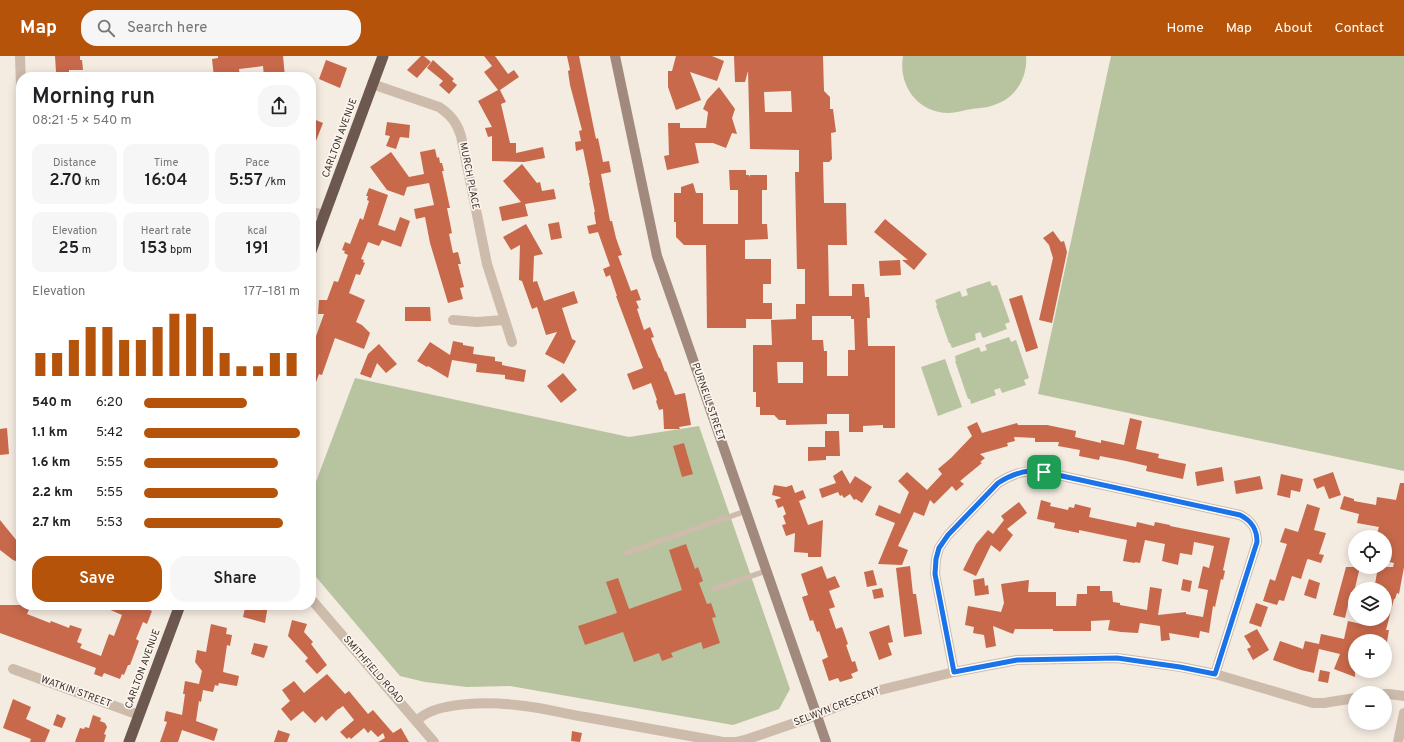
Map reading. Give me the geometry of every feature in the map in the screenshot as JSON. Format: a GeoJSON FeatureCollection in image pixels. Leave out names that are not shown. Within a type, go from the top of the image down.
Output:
{"type":"FeatureCollection","features":[{"type":"Feature","properties":{"kind":"highway","name":"CARLTON AVENUE"},"geometry":{"type":"LineString","coordinates":[[316,238],[383,56]]}},
{"type":"Feature","properties":{"kind":"highway","name":"CARLTON AVENUE"},"geometry":{"type":"LineString","coordinates":[[128,742],[178,610]]}},
{"type":"Feature","properties":{"kind":"main road","name":"PURNELL STREET"},"geometry":{"type":"LineString","coordinates":[[615,56],[657,256],[826,742]]}},
{"type":"Feature","properties":{"kind":"street"},"geometry":{"type":"LineString","coordinates":[[20,56],[21,72]]}},
{"type":"Feature","properties":{"kind":"street","name":"MURCH PLACE"},"geometry":{"type":"LineString","coordinates":[[372,84],[439,108],[447,113],[458,127],[462,136],[487,264],[512,342]]}},
{"type":"Feature","properties":{"kind":"street"},"geometry":{"type":"LineString","coordinates":[[316,213],[324,216]]}},
{"type":"Feature","properties":{"kind":"street"},"geometry":{"type":"LineString","coordinates":[[453,320],[477,322],[504,320]]}},
{"type":"Feature","properties":{"kind":"street"},"geometry":{"type":"LineString","coordinates":[[954,672],[935,574],[936,559],[939,548],[948,535],[998,483],[1018,472],[1030,471],[1044,472],[1233,514],[1248,519],[1255,527],[1257,542],[1215,674]]}},
{"type":"Feature","properties":{"kind":"street","name":"SMITHFIELD ROAD"},"geometry":{"type":"LineString","coordinates":[[316,605],[434,742]]}},
{"type":"Feature","properties":{"kind":"street","name":"SELWYN CRESCENT"},"geometry":{"type":"LineString","coordinates":[[417,721],[421,716],[431,711],[456,705],[516,704],[723,742],[736,742],[816,715],[876,691],[954,672],[1017,660],[1117,658],[1180,667],[1215,674],[1313,703],[1324,703],[1348,699]]}},
{"type":"Feature","properties":{"kind":"street","name":"WATKIN STREET"},"geometry":{"type":"LineString","coordinates":[[13,669],[139,715]]}},
{"type":"Feature","properties":{"kind":"street"},"geometry":{"type":"LineString","coordinates":[[1392,695],[1404,696]]}},
{"type":"Feature","properties":{"kind":"street"},"geometry":{"type":"LineString","coordinates":[[1398,742],[1404,713]]}},
{"type":"Feature","properties":{"kind":"lane"},"geometry":{"type":"LineString","coordinates":[[626,553],[746,511]]}},
{"type":"Feature","properties":{"kind":"lane"},"geometry":{"type":"LineString","coordinates":[[714,589],[766,571]]}},
{"type":"Feature","properties":{"kind":"green space"},"geometry":{"type":"Polygon","coordinates":[[[903,56],[1026,56],[1026,63],[1020,84],[1005,100],[989,106],[948,113],[927,108],[912,95],[907,87],[904,77],[902,67],[903,56]]]}},
{"type":"Feature","properties":{"kind":"green space"},"geometry":{"type":"Polygon","coordinates":[[[1111,56],[1404,56],[1404,471],[1038,394],[1111,56]]]}},
{"type":"Feature","properties":{"kind":"green space"},"geometry":{"type":"Polygon","coordinates":[[[990,281],[992,286],[997,285],[1010,322],[1005,324],[1007,329],[983,338],[980,332],[975,334],[976,340],[952,348],[935,300],[960,291],[962,297],[968,295],[966,289],[990,281]]]}},
{"type":"Feature","properties":{"kind":"green space"},"geometry":{"type":"Polygon","coordinates":[[[1009,337],[1011,342],[1016,340],[1029,378],[1024,380],[1026,385],[1002,393],[1000,388],[994,390],[996,395],[971,404],[955,361],[955,356],[979,347],[981,352],[987,350],[985,345],[1009,337]]]}},
{"type":"Feature","properties":{"kind":"green space"},"geometry":{"type":"Polygon","coordinates":[[[945,359],[962,407],[938,416],[921,367],[945,359]]]}},
{"type":"Feature","properties":{"kind":"green space"},"geometry":{"type":"Polygon","coordinates":[[[355,378],[629,437],[699,426],[790,689],[779,709],[733,725],[510,686],[467,687],[425,682],[400,676],[316,577],[316,482],[355,378]]]}},
{"type":"Feature","properties":{"kind":"building"},"geometry":{"type":"Polygon","coordinates":[[[55,56],[80,56],[83,70],[56,72],[55,56]]]}},
{"type":"Feature","properties":{"kind":"building"},"geometry":{"type":"Polygon","coordinates":[[[218,56],[283,56],[285,72],[264,72],[263,66],[239,69],[239,72],[213,72],[212,59],[218,58],[218,56]]]}},
{"type":"Feature","properties":{"kind":"building"},"geometry":{"type":"Polygon","coordinates":[[[421,56],[424,56],[431,62],[417,78],[407,70],[421,56]]]}},
{"type":"Feature","properties":{"kind":"building"},"geometry":{"type":"Polygon","coordinates":[[[484,56],[495,56],[508,74],[514,70],[519,77],[500,90],[506,102],[501,104],[510,143],[516,143],[516,153],[543,147],[545,158],[524,162],[492,161],[492,136],[488,137],[485,128],[492,127],[478,101],[498,90],[484,72],[492,66],[484,56]]]}},
{"type":"Feature","properties":{"kind":"building"},"geometry":{"type":"Polygon","coordinates":[[[567,56],[579,56],[596,139],[598,138],[603,162],[609,161],[611,172],[601,174],[610,221],[612,221],[622,255],[618,256],[631,291],[637,289],[641,300],[636,301],[639,308],[637,309],[644,330],[650,327],[654,337],[651,338],[675,395],[685,393],[691,425],[679,427],[680,429],[664,429],[663,409],[659,410],[651,383],[633,390],[627,374],[643,368],[616,296],[610,275],[606,277],[603,269],[610,266],[598,232],[589,234],[587,226],[596,224],[595,212],[583,149],[576,151],[575,142],[581,141],[579,131],[582,130],[570,85],[568,71],[570,70],[567,56]]]}},
{"type":"Feature","properties":{"kind":"building"},"geometry":{"type":"Polygon","coordinates":[[[676,56],[712,56],[724,61],[717,81],[690,72],[701,100],[676,110],[668,87],[668,71],[672,71],[676,56]]]}},
{"type":"Feature","properties":{"kind":"building"},"geometry":{"type":"Polygon","coordinates":[[[734,56],[823,56],[824,91],[830,97],[830,109],[833,109],[836,132],[831,133],[832,159],[829,162],[823,162],[824,203],[846,203],[847,245],[828,245],[829,296],[852,296],[852,284],[864,284],[865,297],[869,297],[870,318],[867,318],[868,346],[895,346],[895,428],[883,428],[883,425],[863,426],[863,432],[849,432],[849,414],[827,414],[827,424],[786,425],[786,420],[779,420],[774,415],[760,415],[760,407],[756,407],[756,392],[753,392],[753,345],[772,345],[771,320],[796,319],[796,304],[805,304],[805,269],[797,269],[795,172],[799,172],[799,150],[750,149],[748,71],[745,82],[735,82],[734,56]],[[791,91],[764,92],[765,112],[792,112],[791,91]],[[812,316],[812,340],[823,340],[824,351],[827,351],[827,376],[848,376],[848,350],[855,350],[854,319],[851,319],[851,316],[812,316]],[[777,362],[778,383],[803,383],[803,362],[777,362]]]}},
{"type":"Feature","properties":{"kind":"building"},"geometry":{"type":"Polygon","coordinates":[[[326,60],[347,68],[340,88],[319,79],[326,60]]]}},
{"type":"Feature","properties":{"kind":"building"},"geometry":{"type":"Polygon","coordinates":[[[433,60],[454,79],[452,81],[457,85],[449,94],[439,85],[443,81],[427,68],[433,60]]]}},
{"type":"Feature","properties":{"kind":"building"},"geometry":{"type":"Polygon","coordinates":[[[719,87],[735,109],[732,118],[737,134],[732,133],[726,148],[713,143],[695,143],[699,163],[667,170],[664,156],[669,155],[668,123],[680,123],[680,128],[706,128],[708,112],[703,109],[707,100],[719,87]]]}},
{"type":"Feature","properties":{"kind":"building"},"geometry":{"type":"Polygon","coordinates":[[[316,120],[323,123],[316,141],[316,120]]]}},
{"type":"Feature","properties":{"kind":"building"},"geometry":{"type":"Polygon","coordinates":[[[387,122],[410,125],[409,138],[400,137],[396,149],[386,146],[390,136],[385,135],[387,122]]]}},
{"type":"Feature","properties":{"kind":"building"},"geometry":{"type":"Polygon","coordinates":[[[435,149],[437,158],[439,157],[444,171],[442,171],[450,208],[447,208],[452,233],[449,234],[453,253],[458,252],[461,264],[458,264],[464,287],[460,288],[463,299],[448,303],[430,243],[425,217],[416,219],[414,209],[434,205],[429,183],[407,187],[404,196],[387,190],[370,167],[391,152],[409,177],[424,174],[420,152],[435,149]]]}},
{"type":"Feature","properties":{"kind":"building"},"geometry":{"type":"Polygon","coordinates":[[[522,164],[537,183],[540,182],[542,191],[554,189],[556,199],[525,204],[528,216],[502,221],[499,207],[521,202],[503,181],[522,164]]]}},
{"type":"Feature","properties":{"kind":"building"},"geometry":{"type":"Polygon","coordinates":[[[729,170],[746,170],[746,175],[749,175],[750,177],[750,175],[767,175],[767,190],[762,190],[762,224],[767,224],[768,239],[745,240],[745,259],[771,259],[771,284],[763,284],[763,303],[772,303],[772,319],[746,319],[746,328],[707,328],[706,245],[684,245],[676,237],[676,222],[674,222],[674,193],[681,193],[681,187],[693,183],[696,193],[703,193],[703,224],[738,224],[738,190],[730,190],[729,170]]]}},
{"type":"Feature","properties":{"kind":"building"},"geometry":{"type":"Polygon","coordinates":[[[369,188],[388,195],[378,225],[395,231],[400,217],[410,221],[401,247],[382,240],[379,246],[368,242],[361,259],[364,260],[363,262],[365,263],[360,275],[356,274],[349,293],[365,300],[356,322],[362,325],[370,333],[364,349],[335,338],[322,375],[319,374],[316,382],[316,336],[324,314],[318,314],[319,300],[327,300],[334,281],[338,282],[348,255],[342,250],[345,242],[350,244],[360,218],[363,220],[369,201],[367,200],[368,196],[366,196],[369,188]]]}},
{"type":"Feature","properties":{"kind":"building"},"geometry":{"type":"Polygon","coordinates":[[[885,219],[927,254],[914,270],[902,260],[908,260],[874,232],[885,219]]]}},
{"type":"Feature","properties":{"kind":"building"},"geometry":{"type":"Polygon","coordinates":[[[559,222],[562,238],[551,240],[548,224],[559,222]]]}},
{"type":"Feature","properties":{"kind":"building"},"geometry":{"type":"Polygon","coordinates":[[[526,224],[543,254],[534,256],[533,282],[537,281],[544,301],[574,291],[578,303],[562,308],[572,339],[576,341],[564,364],[545,354],[557,332],[546,335],[537,307],[532,309],[522,281],[519,280],[520,245],[511,250],[503,237],[526,224]]]}},
{"type":"Feature","properties":{"kind":"building"},"geometry":{"type":"Polygon","coordinates":[[[1053,231],[1061,242],[1064,241],[1067,252],[1052,323],[1039,320],[1053,258],[1049,245],[1043,238],[1053,231]]]}},
{"type":"Feature","properties":{"kind":"building"},"geometry":{"type":"Polygon","coordinates":[[[900,260],[901,275],[880,276],[879,261],[900,260]]]}},
{"type":"Feature","properties":{"kind":"building"},"geometry":{"type":"Polygon","coordinates":[[[1022,295],[1038,348],[1026,352],[1009,299],[1022,295]]]}},
{"type":"Feature","properties":{"kind":"building"},"geometry":{"type":"Polygon","coordinates":[[[405,307],[430,307],[431,321],[405,321],[405,307]]]}},
{"type":"Feature","properties":{"kind":"building"},"geometry":{"type":"Polygon","coordinates":[[[453,341],[474,347],[473,354],[495,357],[495,361],[502,362],[502,365],[526,370],[524,382],[505,379],[505,375],[476,372],[477,364],[452,360],[448,378],[417,361],[430,342],[450,355],[453,341]]]}},
{"type":"Feature","properties":{"kind":"building"},"geometry":{"type":"Polygon","coordinates":[[[379,344],[397,364],[386,373],[377,363],[371,378],[360,374],[368,354],[379,344]]]}},
{"type":"Feature","properties":{"kind":"building"},"geometry":{"type":"Polygon","coordinates":[[[563,373],[577,390],[561,403],[547,386],[563,373]]]}},
{"type":"Feature","properties":{"kind":"building"},"geometry":{"type":"Polygon","coordinates":[[[1130,418],[1142,421],[1136,449],[1159,454],[1158,458],[1186,464],[1183,479],[1146,471],[1147,466],[1126,461],[1100,456],[1099,460],[1079,456],[1080,450],[1058,446],[1059,442],[1035,442],[1035,438],[1014,437],[1015,441],[1007,443],[1008,446],[980,454],[985,458],[980,462],[982,463],[960,481],[964,484],[956,491],[952,486],[934,504],[930,500],[924,516],[914,512],[898,546],[908,550],[902,565],[878,564],[895,523],[875,515],[879,505],[900,514],[909,492],[898,481],[907,472],[927,490],[942,474],[938,469],[972,436],[967,427],[977,422],[982,433],[1017,423],[1018,425],[1047,425],[1076,431],[1075,437],[1101,443],[1101,440],[1124,445],[1130,418]]]}},
{"type":"Feature","properties":{"kind":"building"},"geometry":{"type":"Polygon","coordinates":[[[7,428],[9,454],[0,455],[0,429],[7,428]]]}},
{"type":"Feature","properties":{"kind":"building"},"geometry":{"type":"Polygon","coordinates":[[[825,431],[839,431],[840,456],[826,456],[826,460],[808,461],[808,447],[825,447],[825,431]]]}},
{"type":"Feature","properties":{"kind":"building"},"geometry":{"type":"Polygon","coordinates":[[[684,443],[693,474],[682,477],[673,446],[684,443]]]}},
{"type":"Feature","properties":{"kind":"building"},"geometry":{"type":"Polygon","coordinates":[[[1222,467],[1224,481],[1197,486],[1195,472],[1222,467]]]}},
{"type":"Feature","properties":{"kind":"building"},"geometry":{"type":"Polygon","coordinates":[[[842,470],[850,484],[855,476],[872,487],[862,503],[856,499],[854,500],[850,494],[844,498],[842,495],[840,496],[838,492],[822,498],[819,489],[836,483],[833,476],[842,470]]]}},
{"type":"Feature","properties":{"kind":"building"},"geometry":{"type":"Polygon","coordinates":[[[1333,472],[1341,495],[1329,499],[1324,486],[1317,489],[1313,479],[1333,472]]]}},
{"type":"Feature","properties":{"kind":"building"},"geometry":{"type":"Polygon","coordinates":[[[1281,474],[1303,479],[1300,492],[1291,490],[1290,498],[1277,495],[1281,474]]]}},
{"type":"Feature","properties":{"kind":"building"},"geometry":{"type":"Polygon","coordinates":[[[1260,476],[1263,489],[1236,494],[1234,481],[1260,476]]]}},
{"type":"Feature","properties":{"kind":"building"},"geometry":{"type":"Polygon","coordinates":[[[1400,483],[1404,483],[1404,567],[1399,594],[1397,593],[1392,607],[1392,582],[1375,582],[1377,574],[1392,574],[1392,567],[1394,563],[1392,563],[1392,530],[1378,530],[1379,527],[1357,523],[1359,514],[1340,509],[1344,496],[1354,499],[1354,501],[1376,505],[1377,497],[1396,500],[1400,483]]]}},
{"type":"Feature","properties":{"kind":"building"},"geometry":{"type":"Polygon","coordinates":[[[774,485],[786,487],[792,485],[795,493],[803,490],[806,498],[799,501],[808,525],[823,520],[821,557],[808,557],[808,553],[794,552],[795,533],[786,536],[782,525],[786,524],[783,516],[786,514],[783,506],[778,508],[775,500],[781,498],[772,495],[774,485]]]}},
{"type":"Feature","properties":{"kind":"building"},"geometry":{"type":"Polygon","coordinates":[[[1041,500],[1051,503],[1050,506],[1068,510],[1069,507],[1074,508],[1075,504],[1091,508],[1089,517],[1136,527],[1137,522],[1154,526],[1155,522],[1230,538],[1223,570],[1225,571],[1223,580],[1221,579],[1215,607],[1213,606],[1209,633],[1200,631],[1199,638],[1169,633],[1170,640],[1161,641],[1160,626],[1140,623],[1138,633],[1121,632],[1108,630],[1110,620],[1091,621],[1091,631],[1015,629],[1013,634],[993,626],[996,646],[986,648],[984,635],[973,633],[974,627],[965,625],[968,606],[1001,612],[1004,603],[1001,584],[1029,580],[1028,592],[1056,592],[1056,606],[1076,606],[1077,594],[1087,594],[1087,586],[1100,586],[1100,591],[1112,591],[1113,602],[1120,603],[1120,605],[1147,610],[1150,587],[1162,589],[1158,615],[1186,612],[1186,614],[1203,617],[1208,590],[1198,588],[1203,566],[1209,568],[1214,546],[1194,542],[1192,555],[1180,553],[1178,565],[1162,561],[1165,544],[1145,540],[1140,563],[1123,561],[1127,540],[1079,530],[1079,533],[1054,528],[1055,523],[1037,519],[1041,500]]]}},
{"type":"Feature","properties":{"kind":"building"},"geometry":{"type":"Polygon","coordinates":[[[1019,502],[1027,513],[1007,529],[1013,535],[1000,552],[991,545],[976,576],[963,570],[976,544],[988,530],[993,534],[1004,520],[1001,516],[1019,502]]]}},
{"type":"Feature","properties":{"kind":"building"},"geometry":{"type":"Polygon","coordinates":[[[1307,504],[1320,508],[1314,530],[1326,533],[1319,554],[1324,555],[1321,563],[1307,560],[1301,579],[1292,576],[1284,601],[1279,600],[1277,605],[1263,601],[1270,579],[1275,581],[1287,544],[1280,542],[1285,528],[1298,532],[1307,504]]]}},
{"type":"Feature","properties":{"kind":"building"},"geometry":{"type":"Polygon","coordinates":[[[0,520],[16,540],[16,561],[0,550],[0,520]]]}},
{"type":"Feature","properties":{"kind":"building"},"geometry":{"type":"Polygon","coordinates":[[[686,544],[695,569],[698,567],[703,581],[699,583],[707,604],[711,603],[716,617],[712,618],[720,643],[703,649],[701,642],[671,653],[673,657],[662,661],[659,653],[634,662],[623,632],[585,645],[578,626],[617,613],[606,582],[618,578],[629,609],[682,590],[669,550],[686,544]]]}},
{"type":"Feature","properties":{"kind":"building"},"geometry":{"type":"Polygon","coordinates":[[[822,566],[827,579],[835,576],[840,587],[829,591],[835,607],[829,609],[836,629],[842,627],[852,662],[855,661],[858,671],[851,674],[853,678],[840,682],[838,678],[829,681],[822,660],[828,657],[819,631],[817,632],[813,620],[810,621],[802,597],[808,595],[801,574],[822,566]]]}},
{"type":"Feature","properties":{"kind":"building"},"geometry":{"type":"Polygon","coordinates":[[[910,566],[913,594],[916,594],[922,634],[904,637],[896,568],[910,566]]]}},
{"type":"Feature","properties":{"kind":"building"},"geometry":{"type":"Polygon","coordinates":[[[1346,567],[1348,567],[1348,574],[1358,574],[1356,582],[1348,582],[1348,605],[1345,618],[1333,615],[1346,567]]]}},
{"type":"Feature","properties":{"kind":"building"},"geometry":{"type":"Polygon","coordinates":[[[873,570],[877,585],[867,587],[864,572],[873,570]]]}},
{"type":"Feature","properties":{"kind":"building"},"geometry":{"type":"Polygon","coordinates":[[[984,578],[985,586],[988,585],[989,594],[975,596],[973,580],[984,578]]]}},
{"type":"Feature","properties":{"kind":"building"},"geometry":{"type":"Polygon","coordinates":[[[1183,579],[1192,581],[1190,592],[1181,590],[1183,579]]]}},
{"type":"Feature","properties":{"kind":"building"},"geometry":{"type":"Polygon","coordinates":[[[1309,579],[1320,583],[1316,599],[1304,595],[1309,579]]]}},
{"type":"Feature","properties":{"kind":"building"},"geometry":{"type":"Polygon","coordinates":[[[882,588],[884,597],[874,599],[872,590],[882,588]]]}},
{"type":"Feature","properties":{"kind":"building"},"geometry":{"type":"Polygon","coordinates":[[[1256,603],[1268,607],[1261,627],[1249,623],[1256,603]]]}},
{"type":"Feature","properties":{"kind":"building"},"geometry":{"type":"Polygon","coordinates":[[[0,605],[16,605],[16,610],[29,610],[27,614],[50,623],[51,621],[69,628],[70,625],[82,629],[77,642],[82,644],[80,648],[101,656],[109,634],[114,636],[122,615],[110,610],[152,611],[147,624],[143,622],[136,639],[139,641],[130,665],[128,665],[124,675],[122,674],[120,679],[104,673],[102,677],[94,674],[96,668],[0,633],[0,605]]]}},
{"type":"Feature","properties":{"kind":"building"},"geometry":{"type":"Polygon","coordinates":[[[245,610],[267,610],[265,623],[243,617],[245,610]]]}},
{"type":"Feature","properties":{"kind":"building"},"geometry":{"type":"Polygon","coordinates":[[[292,620],[307,624],[304,632],[313,642],[311,644],[327,665],[317,674],[305,661],[308,658],[288,636],[292,620]]]}},
{"type":"Feature","properties":{"kind":"building"},"geometry":{"type":"Polygon","coordinates":[[[1348,621],[1348,626],[1387,626],[1386,630],[1389,630],[1388,634],[1348,634],[1348,674],[1334,669],[1340,654],[1319,649],[1314,673],[1273,660],[1280,641],[1303,649],[1305,641],[1319,644],[1321,634],[1344,639],[1348,621]]]}},
{"type":"Feature","properties":{"kind":"building"},"geometry":{"type":"Polygon","coordinates":[[[211,624],[227,628],[226,634],[232,635],[230,646],[227,645],[223,672],[239,676],[237,686],[219,683],[218,686],[215,685],[213,692],[203,690],[201,702],[199,701],[196,721],[218,729],[214,741],[182,730],[178,742],[160,742],[167,722],[164,721],[166,711],[182,715],[185,681],[199,684],[202,671],[195,662],[197,650],[206,652],[211,624]]]}},
{"type":"Feature","properties":{"kind":"building"},"geometry":{"type":"Polygon","coordinates":[[[889,625],[893,642],[888,643],[892,655],[879,660],[869,632],[889,625]]]}},
{"type":"Feature","properties":{"kind":"building"},"geometry":{"type":"Polygon","coordinates":[[[1257,629],[1269,650],[1253,660],[1247,649],[1251,647],[1244,636],[1257,629]]]}},
{"type":"Feature","properties":{"kind":"building"},"geometry":{"type":"Polygon","coordinates":[[[254,643],[268,646],[264,658],[251,654],[254,643]]]}},
{"type":"Feature","properties":{"kind":"building"},"geometry":{"type":"Polygon","coordinates":[[[1320,670],[1330,672],[1328,683],[1318,681],[1320,670]]]}},
{"type":"Feature","properties":{"kind":"building"},"geometry":{"type":"Polygon","coordinates":[[[327,674],[345,694],[349,691],[368,714],[373,710],[393,733],[401,728],[409,742],[378,742],[385,738],[383,733],[378,737],[371,730],[368,733],[364,728],[351,739],[349,737],[347,739],[340,732],[354,720],[343,706],[326,721],[322,716],[315,723],[303,711],[291,721],[281,709],[290,701],[282,690],[294,681],[304,693],[327,674]]]}},
{"type":"Feature","properties":{"kind":"building"},"geometry":{"type":"Polygon","coordinates":[[[13,699],[31,707],[26,719],[50,730],[45,742],[30,742],[31,739],[3,728],[13,699]]]}},
{"type":"Feature","properties":{"kind":"building"},"geometry":{"type":"Polygon","coordinates":[[[57,714],[66,718],[62,728],[53,725],[57,714]]]}},
{"type":"Feature","properties":{"kind":"building"},"geometry":{"type":"Polygon","coordinates":[[[93,715],[101,718],[100,721],[105,723],[107,727],[104,734],[106,735],[104,742],[75,742],[80,728],[89,728],[93,715]]]}},
{"type":"Feature","properties":{"kind":"building"},"geometry":{"type":"Polygon","coordinates":[[[278,730],[290,734],[287,742],[274,742],[278,730]]]}},
{"type":"Feature","properties":{"kind":"building"},"geometry":{"type":"Polygon","coordinates":[[[572,731],[582,733],[580,742],[571,741],[572,731]]]}},
{"type":"Feature","properties":{"kind":"route"},"geometry":{"type":"LineString","coordinates":[[1018,472],[1044,472],[1240,515],[1248,519],[1255,527],[1257,542],[1215,674],[1180,667],[1117,658],[1017,660],[954,672],[935,574],[936,559],[939,548],[948,535],[998,483],[1018,472]]}}]}
